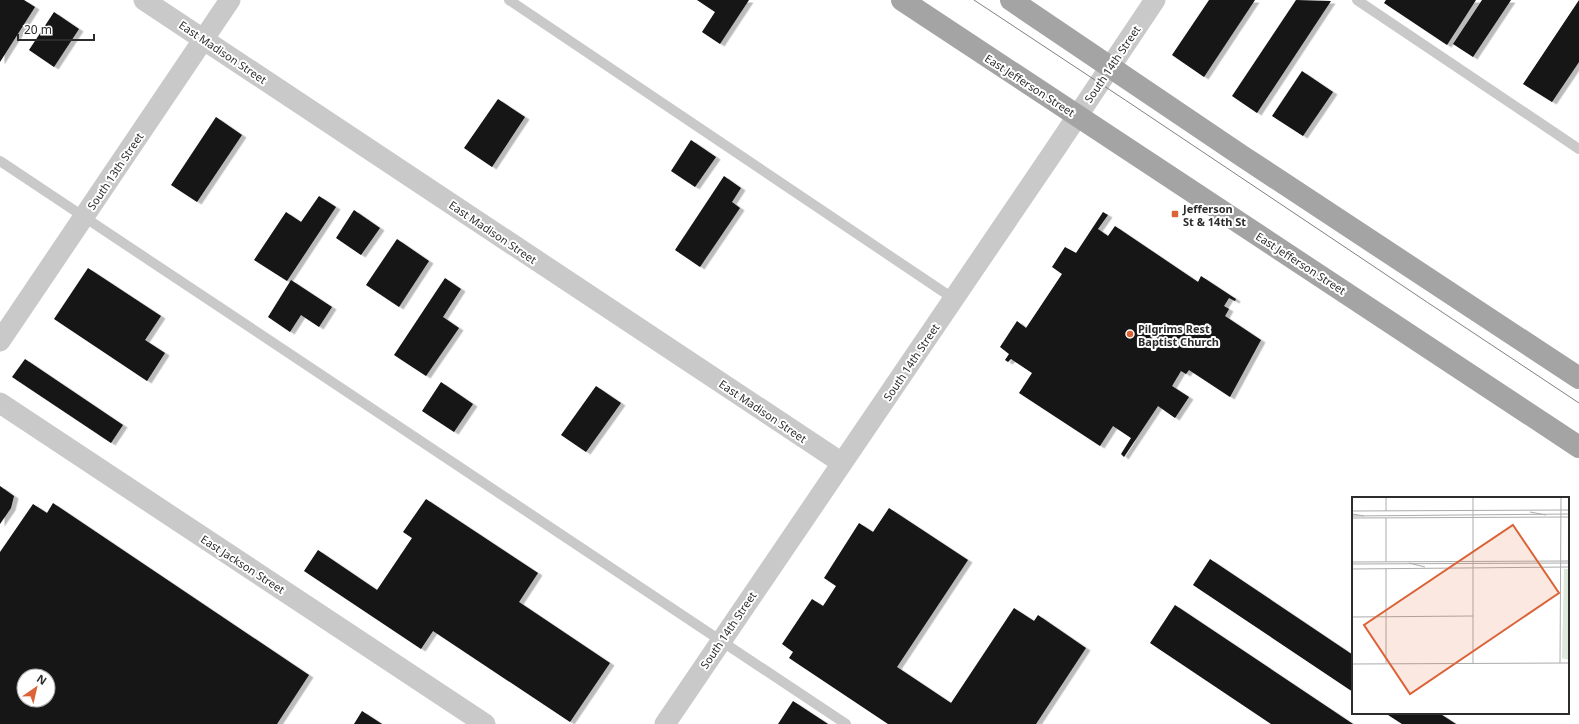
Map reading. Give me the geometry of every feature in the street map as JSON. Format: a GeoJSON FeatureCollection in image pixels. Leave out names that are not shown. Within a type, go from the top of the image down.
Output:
{"type":"FeatureCollection","features":[{"type":"Feature","properties":{"kind":"main road","name":"East Jefferson Street"},"geometry":{"type":"LineString","coordinates":[[902,0],[1579,447]]}},
{"type":"Feature","properties":{"kind":"main road"},"geometry":{"type":"LineString","coordinates":[[1011,0],[1111,66],[1242,156],[1579,378]]}},
{"type":"Feature","properties":{"kind":"street","name":"East Madison Street"},"geometry":{"type":"LineString","coordinates":[[144,0],[842,463]]}},
{"type":"Feature","properties":{"kind":"street","name":"South 13th Street"},"geometry":{"type":"LineString","coordinates":[[0,341],[230,0]]}},
{"type":"Feature","properties":{"kind":"street","name":"South 14th Street"},"geometry":{"type":"LineString","coordinates":[[665,724],[1078,116],[1155,0]]}},
{"type":"Feature","properties":{"kind":"street","name":"East Jackson Street"},"geometry":{"type":"LineString","coordinates":[[0,403],[485,724]]}},
{"type":"Feature","properties":{"kind":"lane"},"geometry":{"type":"LineString","coordinates":[[509,0],[954,299]]}},
{"type":"Feature","properties":{"kind":"lane"},"geometry":{"type":"LineString","coordinates":[[1357,0],[1579,149]]}},
{"type":"Feature","properties":{"kind":"lane"},"geometry":{"type":"LineString","coordinates":[[0,161],[846,724]]}},
{"type":"Feature","properties":{"kind":"building"},"geometry":{"type":"Polygon","coordinates":[[[0,0],[24,0],[35,7],[0,62],[0,0]]]}},
{"type":"Feature","properties":{"kind":"building"},"geometry":{"type":"Polygon","coordinates":[[[697,0],[749,0],[720,44],[702,32],[715,12],[697,0]]]}},
{"type":"Feature","properties":{"kind":"building"},"geometry":{"type":"Polygon","coordinates":[[[1209,0],[1255,0],[1204,77],[1172,55],[1209,0]]]}},
{"type":"Feature","properties":{"kind":"building"},"geometry":{"type":"Polygon","coordinates":[[[1296,0],[1331,1],[1257,113],[1232,96],[1296,0]]]}},
{"type":"Feature","properties":{"kind":"building"},"geometry":{"type":"Polygon","coordinates":[[[1386,0],[1476,0],[1447,45],[1384,3],[1386,0]]]}},
{"type":"Feature","properties":{"kind":"building"},"geometry":{"type":"Polygon","coordinates":[[[1482,0],[1511,0],[1473,57],[1453,44],[1482,0]]]}},
{"type":"Feature","properties":{"kind":"building"},"geometry":{"type":"Polygon","coordinates":[[[1579,0],[1579,62],[1552,102],[1523,84],[1579,0]]]}},
{"type":"Feature","properties":{"kind":"building"},"geometry":{"type":"Polygon","coordinates":[[[54,12],[79,29],[54,67],[29,50],[54,12]]]}},
{"type":"Feature","properties":{"kind":"building"},"geometry":{"type":"Polygon","coordinates":[[[1302,71],[1333,92],[1303,136],[1272,116],[1302,71]]]}},
{"type":"Feature","properties":{"kind":"building"},"geometry":{"type":"Polygon","coordinates":[[[498,99],[525,117],[492,167],[464,148],[498,99]]]}},
{"type":"Feature","properties":{"kind":"building"},"geometry":{"type":"Polygon","coordinates":[[[216,117],[242,135],[197,202],[171,185],[216,117]]]}},
{"type":"Feature","properties":{"kind":"building"},"geometry":{"type":"Polygon","coordinates":[[[691,140],[716,157],[695,187],[671,171],[691,140]]]}},
{"type":"Feature","properties":{"kind":"building"},"geometry":{"type":"Polygon","coordinates":[[[724,176],[741,188],[732,202],[740,208],[700,267],[675,250],[724,176]]]}},
{"type":"Feature","properties":{"kind":"building"},"geometry":{"type":"Polygon","coordinates":[[[319,196],[336,207],[287,281],[254,260],[286,212],[301,222],[319,196]]]}},
{"type":"Feature","properties":{"kind":"building"},"geometry":{"type":"Polygon","coordinates":[[[354,210],[380,228],[361,255],[336,238],[354,210]]]}},
{"type":"Feature","properties":{"kind":"building","name":"Pilgrims Rest Baptist Church"},"geometry":{"type":"Polygon","coordinates":[[[1103,212],[1108,215],[1098,229],[1108,236],[1115,226],[1198,282],[1201,276],[1236,299],[1235,301],[1229,298],[1224,306],[1229,309],[1225,316],[1261,340],[1230,397],[1189,370],[1186,374],[1181,371],[1172,386],[1189,397],[1175,418],[1158,406],[1124,457],[1121,454],[1131,438],[1113,426],[1100,446],[1019,393],[1032,373],[1011,359],[1008,362],[1005,360],[1009,354],[1000,347],[1017,321],[1026,328],[1062,274],[1052,267],[1065,247],[1076,253],[1103,212]]]}},
{"type":"Feature","properties":{"kind":"building"},"geometry":{"type":"Polygon","coordinates":[[[397,239],[429,261],[399,307],[366,285],[397,239]]]}},
{"type":"Feature","properties":{"kind":"building"},"geometry":{"type":"Polygon","coordinates":[[[88,268],[161,316],[145,340],[165,353],[147,381],[54,319],[88,268]]]}},
{"type":"Feature","properties":{"kind":"building"},"geometry":{"type":"Polygon","coordinates":[[[445,278],[461,289],[443,317],[459,328],[426,376],[394,355],[445,278]]]}},
{"type":"Feature","properties":{"kind":"building"},"geometry":{"type":"Polygon","coordinates":[[[291,280],[332,307],[319,327],[301,315],[290,332],[268,317],[291,280]]]}},
{"type":"Feature","properties":{"kind":"building"},"geometry":{"type":"Polygon","coordinates":[[[25,359],[123,425],[111,443],[12,377],[25,359]]]}},
{"type":"Feature","properties":{"kind":"building"},"geometry":{"type":"Polygon","coordinates":[[[441,382],[473,404],[454,432],[422,411],[441,382]]]}},
{"type":"Feature","properties":{"kind":"building"},"geometry":{"type":"Polygon","coordinates":[[[596,386],[621,403],[586,452],[561,435],[596,386]]]}},
{"type":"Feature","properties":{"kind":"building"},"geometry":{"type":"Polygon","coordinates":[[[0,486],[14,496],[11,508],[0,524],[0,486]]]}},
{"type":"Feature","properties":{"kind":"building"},"geometry":{"type":"Polygon","coordinates":[[[426,499],[538,573],[519,602],[610,663],[570,722],[433,631],[421,649],[304,571],[318,550],[377,590],[412,538],[403,532],[426,499]]]}},
{"type":"Feature","properties":{"kind":"building"},"geometry":{"type":"Polygon","coordinates":[[[53,503],[309,675],[277,724],[0,724],[0,552],[33,504],[47,513],[53,503]]]}},
{"type":"Feature","properties":{"kind":"building"},"geometry":{"type":"Polygon","coordinates":[[[889,508],[968,560],[897,667],[951,703],[1014,608],[1034,621],[1038,615],[1086,648],[1036,724],[888,724],[789,658],[793,652],[782,644],[812,599],[823,606],[836,586],[824,578],[859,523],[873,532],[889,508]]]}},
{"type":"Feature","properties":{"kind":"building"},"geometry":{"type":"Polygon","coordinates":[[[1210,559],[1352,654],[1352,691],[1193,585],[1210,559]]]}},
{"type":"Feature","properties":{"kind":"building"},"geometry":{"type":"Polygon","coordinates":[[[1175,605],[1353,724],[1271,724],[1150,643],[1175,605]]]}},
{"type":"Feature","properties":{"kind":"building"},"geometry":{"type":"Polygon","coordinates":[[[793,701],[828,724],[778,724],[793,701]]]}},
{"type":"Feature","properties":{"kind":"building"},"geometry":{"type":"Polygon","coordinates":[[[362,711],[382,724],[354,724],[362,711]]]}},
{"type":"Feature","properties":{"kind":"building"},"geometry":{"type":"Polygon","coordinates":[[[1387,714],[1441,714],[1456,724],[1402,724],[1387,714]]]}},
{"type":"Feature","properties":{"kind":"tram line"},"geometry":{"type":"LineString","coordinates":[[974,0],[1579,403]]}},
{"type":"Feature","properties":{"kind":"place","name":"Jefferson St & 14th St"},"geometry":{"type":"Point","coordinates":[1175,214]}},
{"type":"Feature","properties":{"kind":"place","name":"Pilgrims Rest Baptist Church"},"geometry":{"type":"Point","coordinates":[1130,334]}}]}
